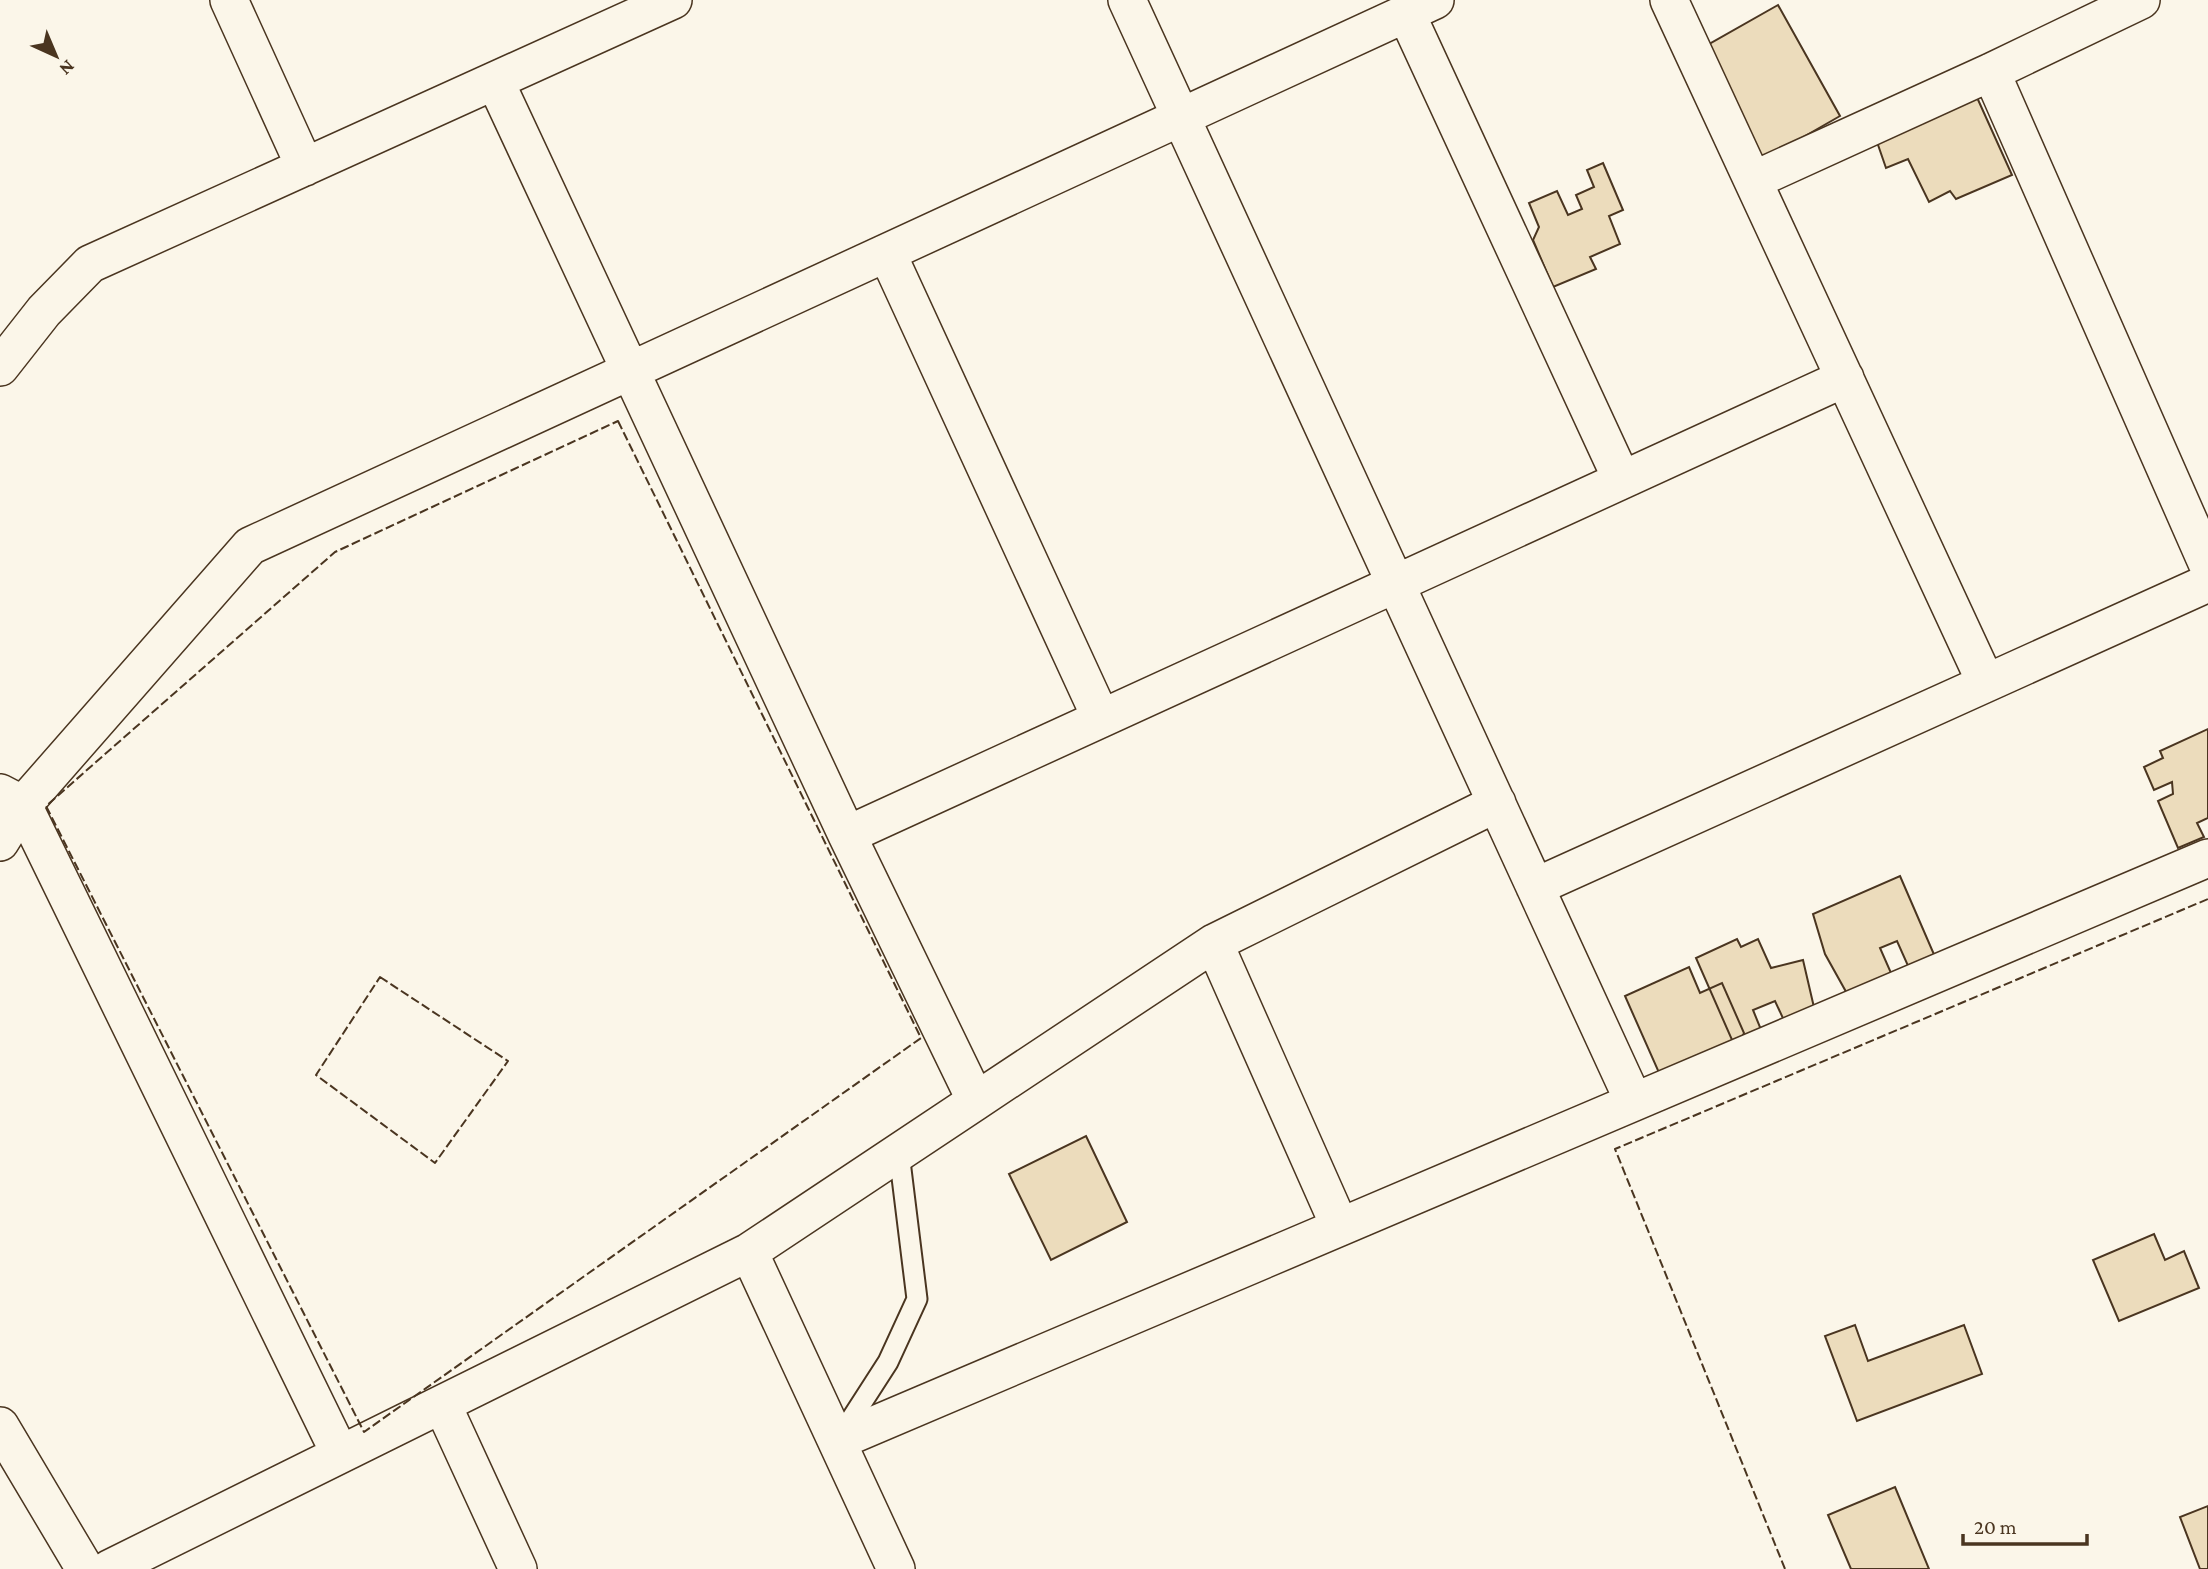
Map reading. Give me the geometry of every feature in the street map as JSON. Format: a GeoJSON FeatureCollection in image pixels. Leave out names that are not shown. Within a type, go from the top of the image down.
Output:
{"type":"FeatureCollection","features":[{"type":"Feature","properties":{"kind":"street"},"geometry":{"type":"LineString","coordinates":[[229,0],[305,167]]}},
{"type":"Feature","properties":{"kind":"street"},"geometry":{"type":"LineString","coordinates":[[0,367],[44,311],[90,264],[674,0]]}},
{"type":"Feature","properties":{"kind":"street"},"geometry":{"type":"LineString","coordinates":[[1127,0],[1634,1102]]}},
{"type":"Feature","properties":{"kind":"street"},"geometry":{"type":"LineString","coordinates":[[1669,0],[1986,683]]}},
{"type":"Feature","properties":{"kind":"street"},"geometry":{"type":"LineString","coordinates":[[1754,180],[2141,0]]}},
{"type":"Feature","properties":{"kind":"street"},"geometry":{"type":"LineString","coordinates":[[0,842],[12,799],[250,546],[1420,7],[1622,480]]}},
{"type":"Feature","properties":{"kind":"street"},"geometry":{"type":"LineString","coordinates":[[1991,72],[2208,565]]}},
{"type":"Feature","properties":{"kind":"street"},"geometry":{"type":"LineString","coordinates":[[495,81],[847,835],[976,1101]]}},
{"type":"Feature","properties":{"kind":"street"},"geometry":{"type":"LineString","coordinates":[[887,253],[1101,718]]}},
{"type":"Feature","properties":{"kind":"street"},"geometry":{"type":"LineString","coordinates":[[847,835],[1845,378]]}},
{"type":"Feature","properties":{"kind":"street"},"geometry":{"type":"LineString","coordinates":[[1535,887],[2208,583]]}},
{"type":"Feature","properties":{"kind":"street"},"geometry":{"type":"LineString","coordinates":[[12,799],[340,1454]]}},
{"type":"Feature","properties":{"kind":"street"},"geometry":{"type":"LineString","coordinates":[[108,1569],[749,1252],[1214,943],[1497,803]]}},
{"type":"Feature","properties":{"kind":"street"},"geometry":{"type":"LineString","coordinates":[[837,1441],[2208,858]]}},
{"type":"Feature","properties":{"kind":"street"},"geometry":{"type":"LineString","coordinates":[[1214,943],[1340,1227]]}},
{"type":"Feature","properties":{"kind":"street"},"geometry":{"type":"LineString","coordinates":[[749,1252],[896,1569]]}},
{"type":"Feature","properties":{"kind":"street"},"geometry":{"type":"LineString","coordinates":[[443,1404],[518,1569]]}},
{"type":"Feature","properties":{"kind":"street"},"geometry":{"type":"LineString","coordinates":[[0,1426],[85,1569]]}},
{"type":"Feature","properties":{"kind":"lane"},"geometry":{"type":"LineString","coordinates":[[837,1441],[888,1362],[917,1299],[899,1153]]}},
{"type":"Feature","properties":{"kind":"building"},"geometry":{"type":"Polygon","coordinates":[[[1778,5],[1840,116],[1760,162],[1697,51],[1778,5]]]}},
{"type":"Feature","properties":{"kind":"building"},"geometry":{"type":"Polygon","coordinates":[[[1975,93],[2012,175],[1956,199],[1950,191],[1929,202],[1908,159],[1886,168],[1876,139],[1975,93]]]}},
{"type":"Feature","properties":{"kind":"building"},"geometry":{"type":"Polygon","coordinates":[[[1603,163],[1623,210],[1609,216],[1620,244],[1590,257],[1596,269],[1553,287],[1533,240],[1539,227],[1529,203],[1557,191],[1568,215],[1582,209],[1576,195],[1594,187],[1587,170],[1603,163]]]}},
{"type":"Feature","properties":{"kind":"building"},"geometry":{"type":"Polygon","coordinates":[[[2208,729],[2208,818],[2197,823],[2204,837],[2178,848],[2158,801],[2173,794],[2172,782],[2154,790],[2144,767],[2163,758],[2160,751],[2208,729]]]}},
{"type":"Feature","properties":{"kind":"building"},"geometry":{"type":"Polygon","coordinates":[[[1900,876],[1939,966],[1913,977],[1897,941],[1880,948],[1895,982],[1854,1006],[1825,954],[1813,914],[1900,876]]]}},
{"type":"Feature","properties":{"kind":"building"},"geometry":{"type":"Polygon","coordinates":[[[1737,939],[1741,947],[1758,939],[1771,968],[1803,960],[1816,1016],[1788,1029],[1775,1001],[1753,1010],[1764,1037],[1736,1049],[1696,958],[1737,939]]]}},
{"type":"Feature","properties":{"kind":"building"},"geometry":{"type":"Polygon","coordinates":[[[1689,967],[1700,993],[1722,983],[1744,1033],[1738,1047],[1664,1084],[1625,996],[1689,967]]]}},
{"type":"Feature","properties":{"kind":"building"},"geometry":{"type":"Polygon","coordinates":[[[1086,1136],[1127,1222],[1051,1260],[1009,1174],[1086,1136]]]}},
{"type":"Feature","properties":{"kind":"building"},"geometry":{"type":"Polygon","coordinates":[[[2154,1234],[2165,1260],[2184,1251],[2199,1288],[2119,1321],[2093,1260],[2154,1234]]]}},
{"type":"Feature","properties":{"kind":"building"},"geometry":{"type":"Polygon","coordinates":[[[1855,1325],[1868,1361],[1964,1325],[1982,1374],[1857,1421],[1825,1336],[1855,1325]]]}},
{"type":"Feature","properties":{"kind":"building"},"geometry":{"type":"Polygon","coordinates":[[[1895,1487],[1929,1569],[1851,1569],[1828,1515],[1895,1487]]]}},
{"type":"Feature","properties":{"kind":"building"},"geometry":{"type":"Polygon","coordinates":[[[2208,1506],[2208,1569],[2200,1569],[2180,1517],[2208,1506]]]}},
{"type":"Feature","properties":{"kind":"fence"},"geometry":{"type":"LineString","coordinates":[[618,421],[921,1038],[364,1432],[46,806],[335,552],[618,421]]}},
{"type":"Feature","properties":{"kind":"fence"},"geometry":{"type":"LineString","coordinates":[[1785,1569],[1615,1149],[2208,899]]}},
{"type":"Feature","properties":{"kind":"fence"},"geometry":{"type":"LineString","coordinates":[[380,977],[508,1061],[435,1163],[316,1075],[380,977]]}}]}
